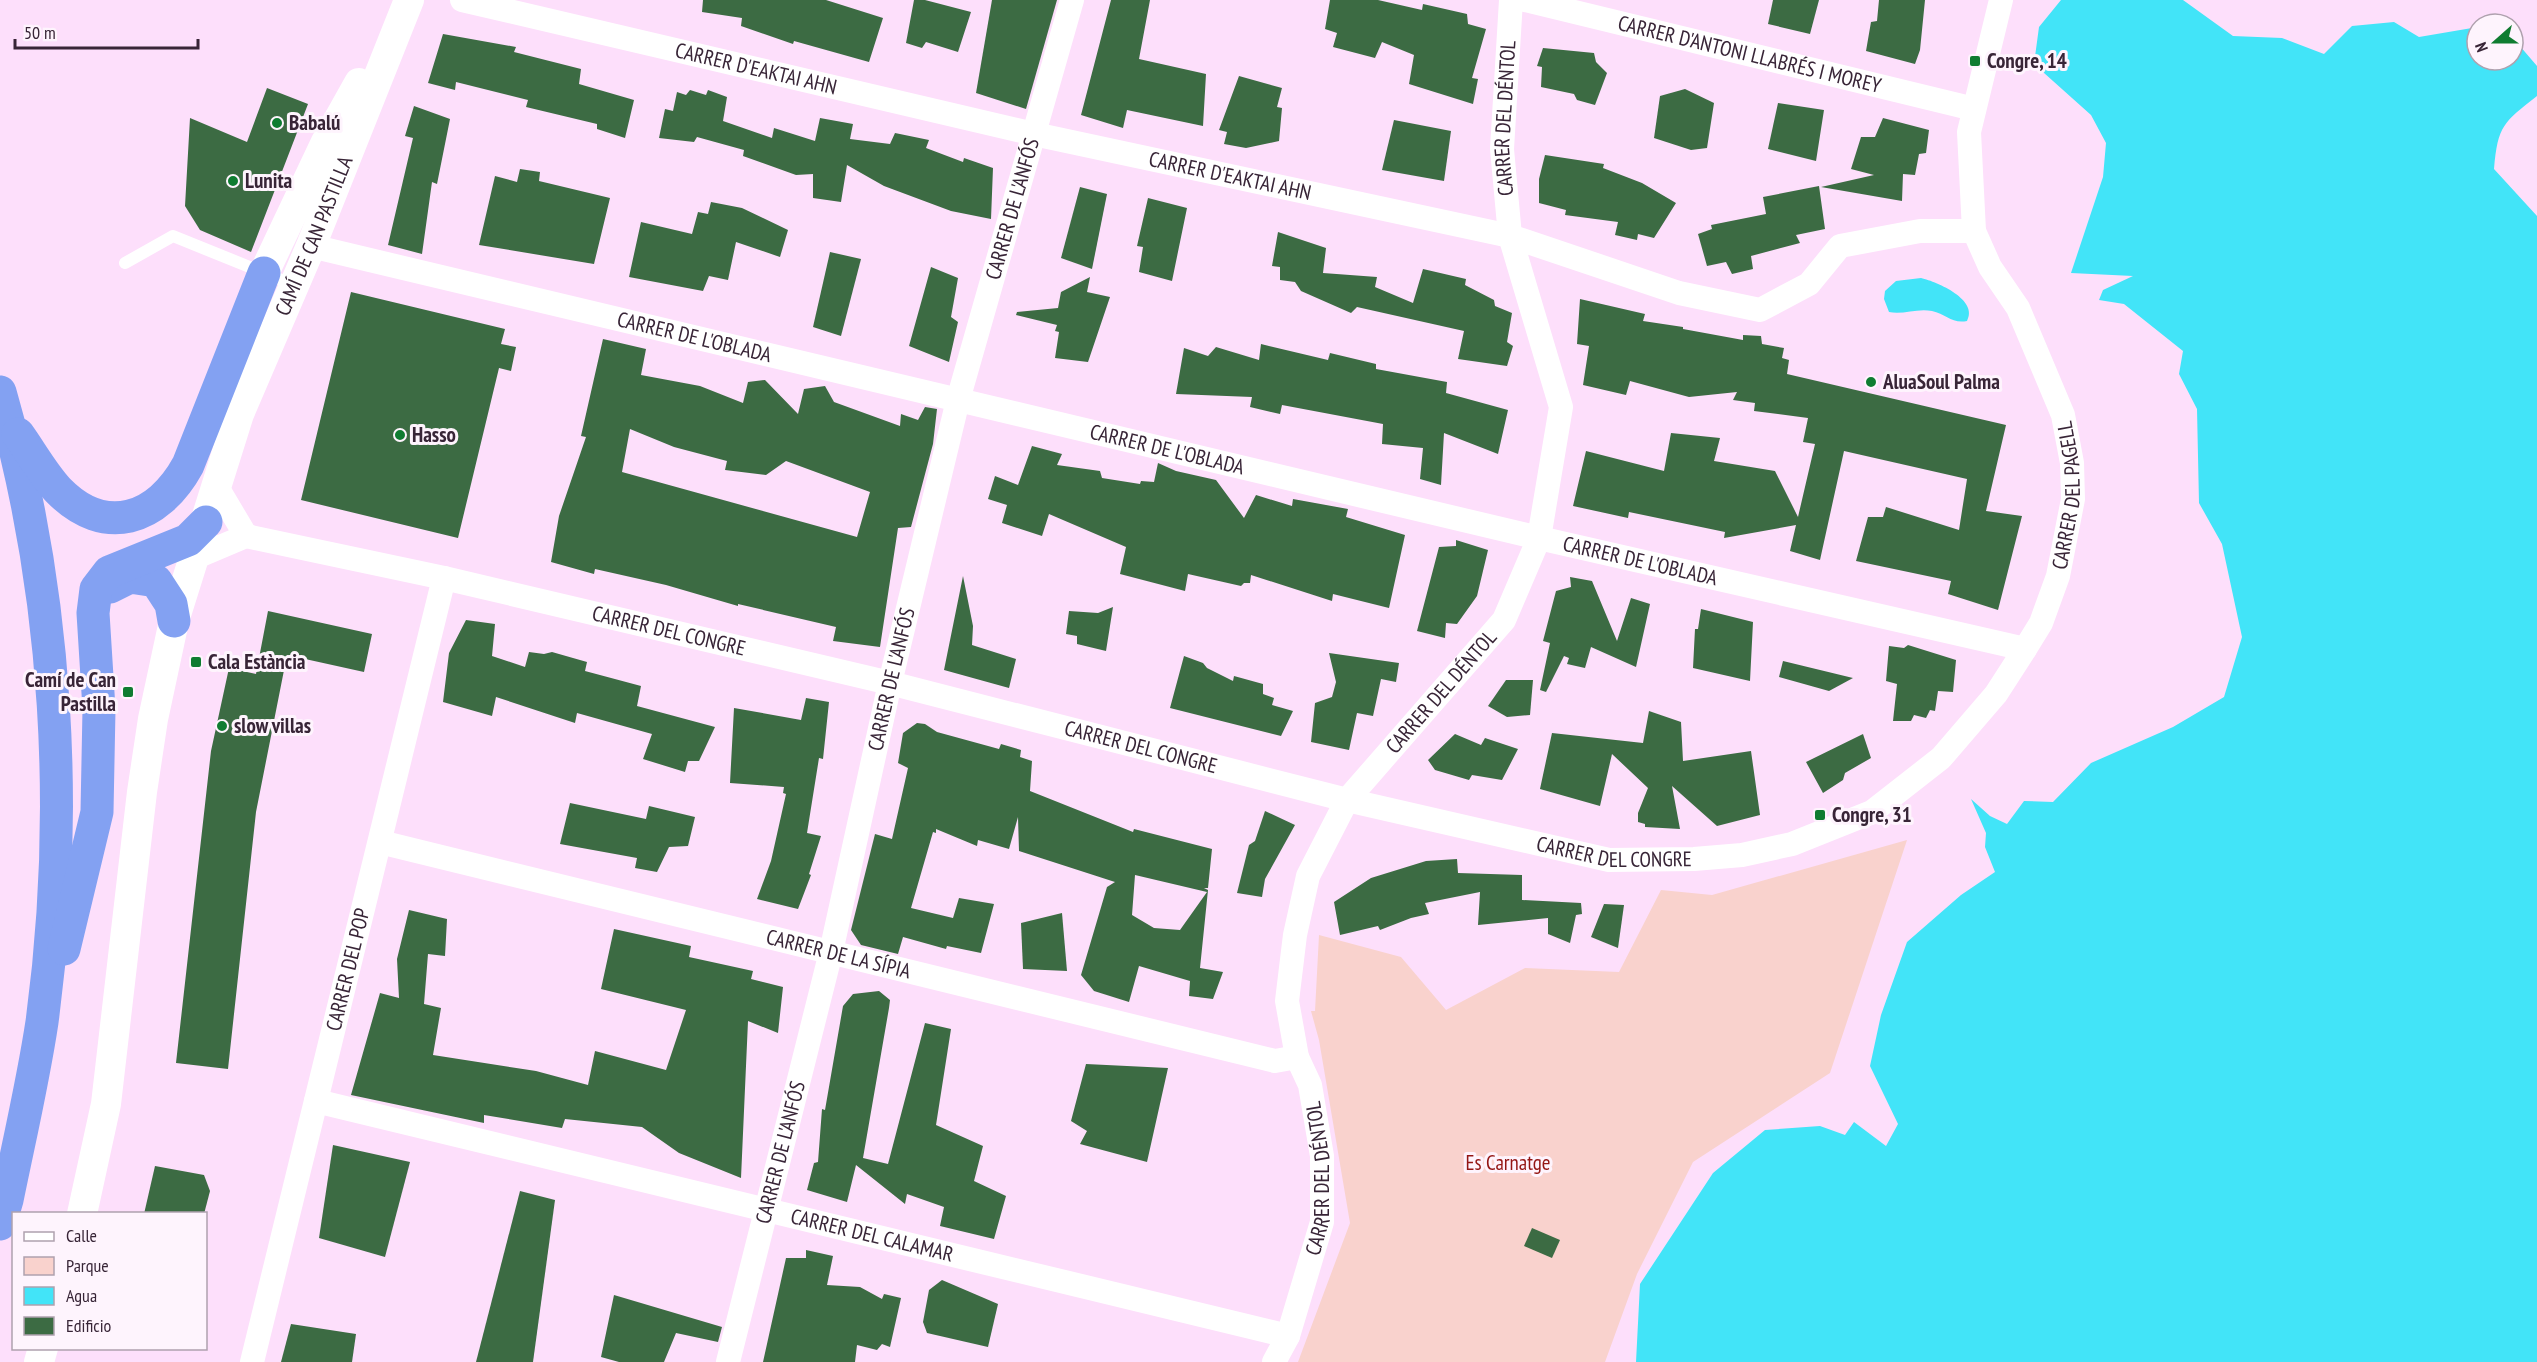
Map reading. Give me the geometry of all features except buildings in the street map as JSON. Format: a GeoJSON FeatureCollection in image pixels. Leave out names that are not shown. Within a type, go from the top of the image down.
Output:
{"type":"FeatureCollection","features":[{"type":"Feature","properties":{"kind":"highway"},"geometry":{"type":"LineString","coordinates":[[4,405],[56,488],[77,507],[101,518],[126,518],[146,510],[166,496],[188,465],[264,273]]}},
{"type":"Feature","properties":{"kind":"highway"},"geometry":{"type":"LineString","coordinates":[[4,405],[22,479],[39,583],[54,736],[55,864],[41,1023]]}},
{"type":"Feature","properties":{"kind":"highway"},"geometry":{"type":"LineString","coordinates":[[0,1224],[7,1200],[41,1023],[79,895],[97,812],[99,709],[93,613],[96,589],[109,572],[188,540],[206,522]]}},
{"type":"Feature","properties":{"kind":"highway"},"geometry":{"type":"LineString","coordinates":[[93,613],[102,595],[115,583],[139,576],[156,581],[164,590],[171,604],[174,621]]}},
{"type":"Feature","properties":{"kind":"street","name":"CAMÍ DE CAN PASTILLA"},"geometry":{"type":"LineString","coordinates":[[82,1212],[106,1104],[141,792],[153,719],[174,621],[239,414],[311,246],[408,0]]}},
{"type":"Feature","properties":{"kind":"street"},"geometry":{"type":"LineString","coordinates":[[264,273],[326,142],[408,0]]}},
{"type":"Feature","properties":{"kind":"street","name":"CARRER D'EAKTAI AHN"},"geometry":{"type":"LineString","coordinates":[[462,0],[1034,134],[1510,236],[1679,293],[1760,310],[1809,284],[1840,246],[1920,231],[1974,231]]}},
{"type":"Feature","properties":{"kind":"street","name":"CARRER DE L'ANFÓS"},"geometry":{"type":"LineString","coordinates":[[729,1362],[831,952],[890,683],[957,400],[1072,0]]}},
{"type":"Feature","properties":{"kind":"street","name":"CARRER DEL DÉNTOL"},"geometry":{"type":"LineString","coordinates":[[1274,1362],[1288,1336],[1322,1222],[1322,1156],[1310,1085],[1297,1057],[1287,1001],[1294,935],[1308,876],[1347,800],[1504,620],[1539,538],[1561,406],[1510,236],[1502,149],[1505,67],[1511,0]]}},
{"type":"Feature","properties":{"kind":"street","name":"CARRER D'ANTONI LLABRÉS I MOREY"},"geometry":{"type":"LineString","coordinates":[[1525,0],[1974,110]]}},
{"type":"Feature","properties":{"kind":"street","name":"CARRER DEL PAGELL"},"geometry":{"type":"LineString","coordinates":[[2001,0],[1969,132],[1974,231],[1990,267],[2018,308],[2043,363],[2063,415],[2072,463],[2073,499],[2058,576],[2041,623],[2025,649]]}},
{"type":"Feature","properties":{"kind":"street","name":"CARRER DE L'OBLADA"},"geometry":{"type":"LineString","coordinates":[[311,246],[1539,538],[2025,649]]}},
{"type":"Feature","properties":{"kind":"street"},"geometry":{"type":"LineString","coordinates":[[194,558],[246,536],[217,487]]}},
{"type":"Feature","properties":{"kind":"street","name":"CARRER DEL CONGRE"},"geometry":{"type":"LineString","coordinates":[[246,536],[444,578],[890,683],[1347,800],[1609,860],[1694,860],[1742,855],[1781,847],[1872,812],[1941,758],[1996,694],[2025,649]]}},
{"type":"Feature","properties":{"kind":"street","name":"CARRER DEL POP"},"geometry":{"type":"LineString","coordinates":[[252,1362],[444,578]]}},
{"type":"Feature","properties":{"kind":"street","name":"CARRER DE LA SÍPIA"},"geometry":{"type":"LineString","coordinates":[[380,842],[1275,1061],[1297,1057]]}},
{"type":"Feature","properties":{"kind":"street","name":"CARRER DEL CALAMAR"},"geometry":{"type":"LineString","coordinates":[[316,1101],[1288,1336]]}},
{"type":"Feature","properties":{"kind":"lane"},"geometry":{"type":"LineString","coordinates":[[125,263],[173,236],[294,285]]}},
{"type":"Feature","properties":{"kind":"green space","name":"Es Carnatge"},"geometry":{"type":"Polygon","coordinates":[[[1907,840],[1830,1073],[1693,1162],[1637,1274],[1605,1362],[1298,1362],[1350,1223],[1319,1040],[1311,1011],[1315,1011],[1319,935],[1401,957],[1446,1010],[1525,968],[1619,972],[1661,890],[1712,895],[1907,840]]]}},
{"type":"Feature","properties":{"kind":"water"},"geometry":{"type":"Polygon","coordinates":[[[2061,0],[2183,0],[2233,36],[2282,38],[2324,54],[2352,26],[2394,22],[2419,37],[2465,29],[2465,72],[2525,72],[2525,52],[2537,66],[2537,96],[2504,126],[2500,134],[2494,169],[2537,216],[2537,1362],[1636,1362],[1640,1284],[1713,1173],[1765,1130],[1820,1126],[1845,1135],[1854,1122],[1886,1146],[1898,1124],[1870,1066],[1881,1015],[1907,942],[1961,895],[1995,872],[1985,847],[1986,833],[1971,799],[1990,816],[2007,824],[2024,801],[2053,802],[2091,763],[2173,727],[2224,697],[2242,637],[2222,544],[2199,503],[2197,409],[2179,374],[2183,351],[2124,304],[2099,300],[2103,290],[2133,276],[2071,273],[2103,177],[2106,143],[2091,115],[2034,64],[2039,27],[2061,0]]]}},
{"type":"Feature","properties":{"kind":"water"},"geometry":{"type":"Polygon","coordinates":[[[1921,278],[1937,283],[1962,299],[1969,313],[1967,321],[1953,320],[1937,312],[1926,310],[1889,312],[1884,299],[1885,291],[1896,281],[1921,278]]]}},
{"type":"Feature","properties":{"kind":"place","name":"Congre, 14"},"geometry":{"type":"Point","coordinates":[1975,61]}},
{"type":"Feature","properties":{"kind":"place","name":"Babalú"},"geometry":{"type":"Point","coordinates":[277,123]}},
{"type":"Feature","properties":{"kind":"place","name":"Lunita"},"geometry":{"type":"Point","coordinates":[233,181]}},
{"type":"Feature","properties":{"kind":"place","name":"AluaSoul Palma"},"geometry":{"type":"Point","coordinates":[1871,382]}},
{"type":"Feature","properties":{"kind":"place","name":"Hasso"},"geometry":{"type":"Point","coordinates":[400,435]}},
{"type":"Feature","properties":{"kind":"place","name":"Cala Estància"},"geometry":{"type":"Point","coordinates":[196,662]}},
{"type":"Feature","properties":{"kind":"place","name":"Camí de Can Pastilla"},"geometry":{"type":"Point","coordinates":[128,692]}},
{"type":"Feature","properties":{"kind":"place","name":"slow villas"},"geometry":{"type":"Point","coordinates":[222,726]}},
{"type":"Feature","properties":{"kind":"place","name":"Congre, 31"},"geometry":{"type":"Point","coordinates":[1820,815]}}]}
